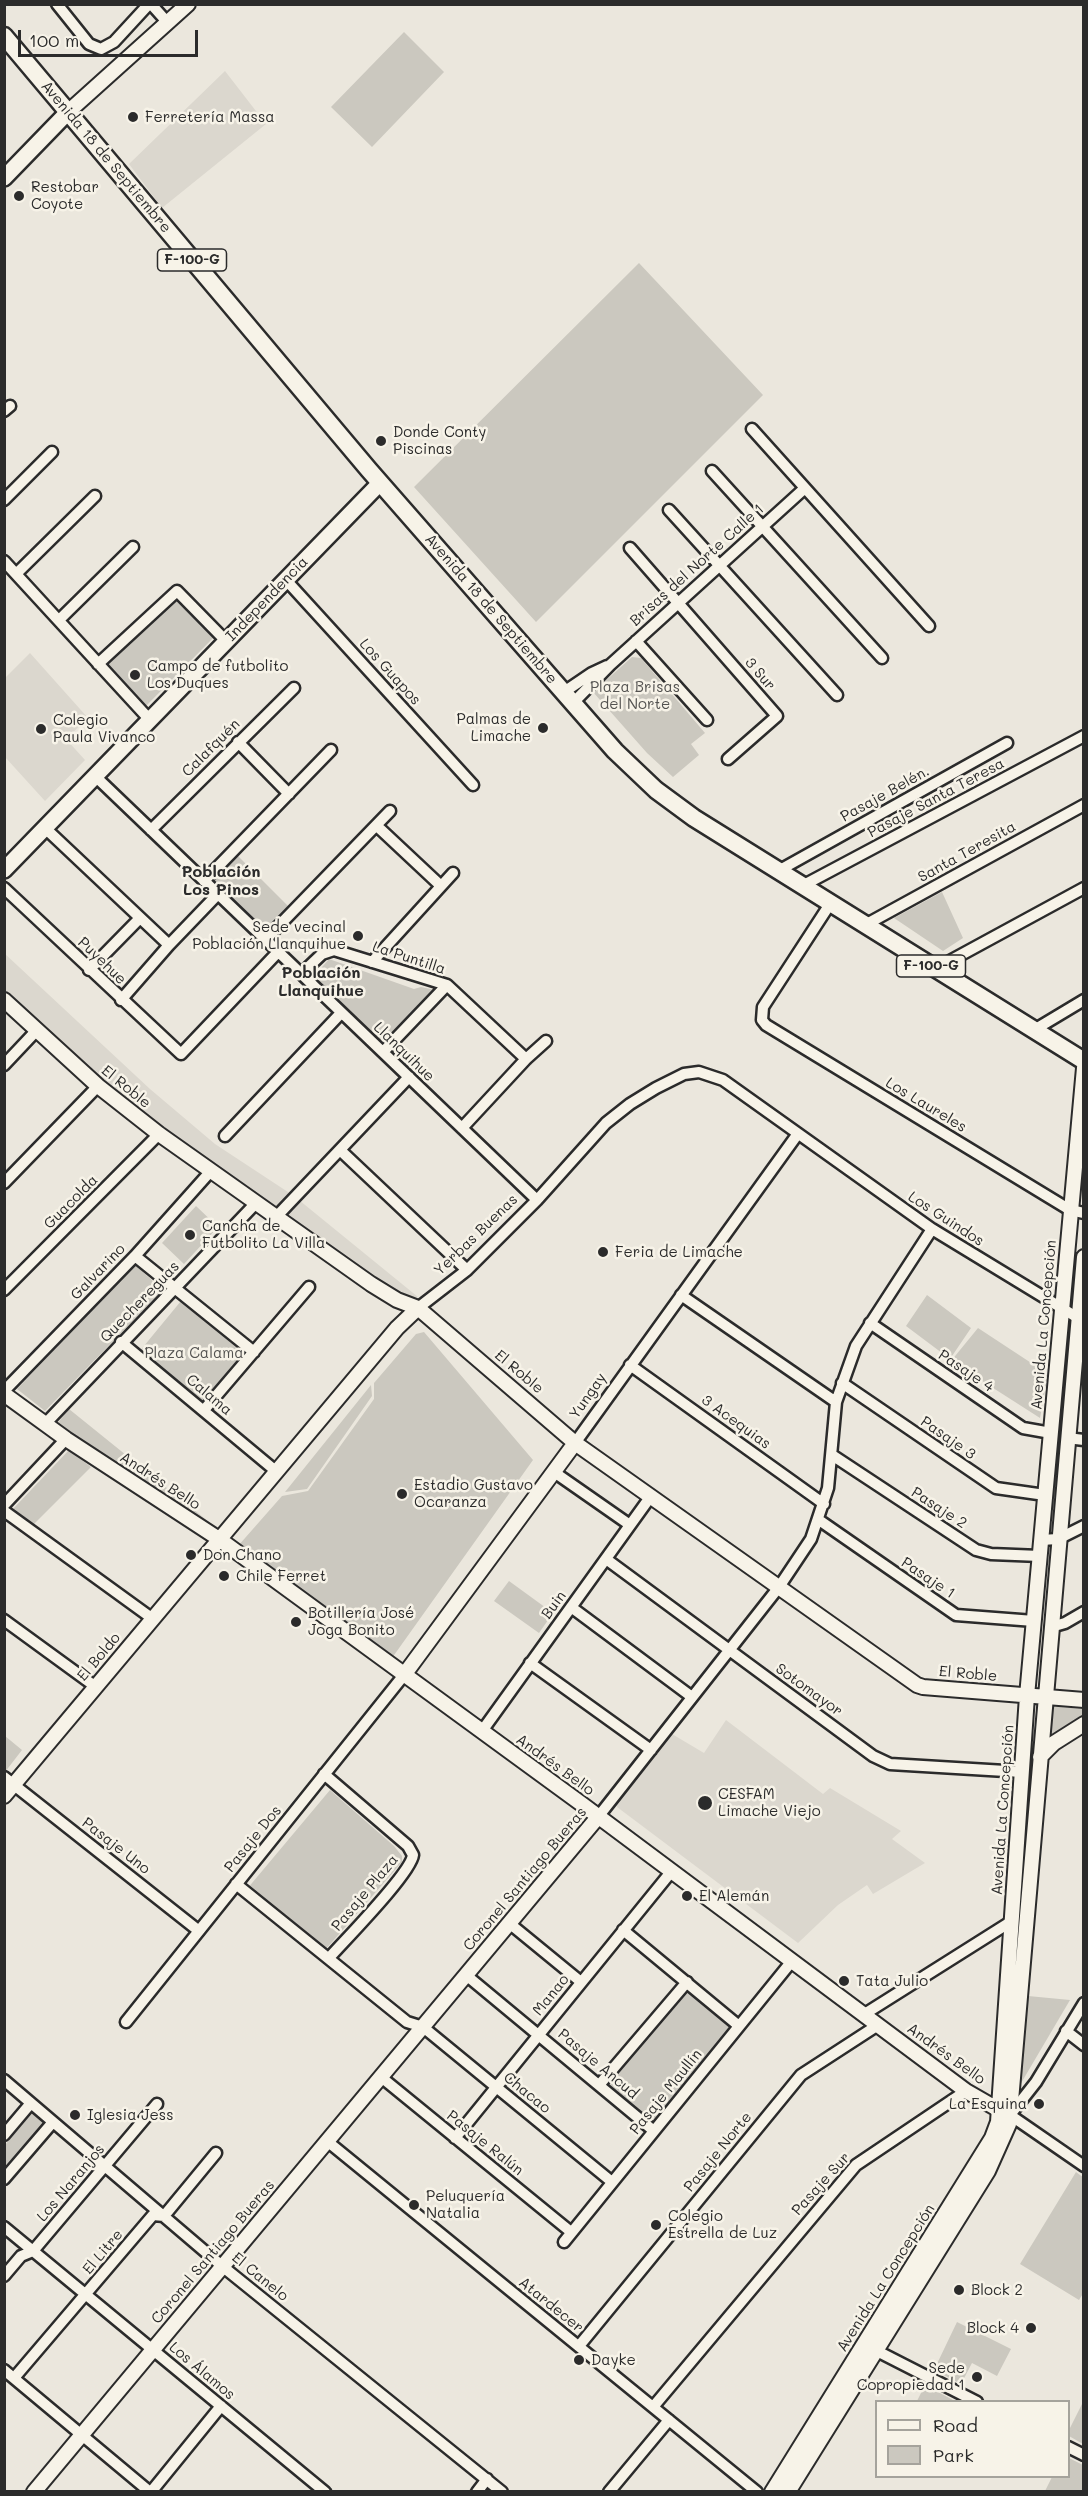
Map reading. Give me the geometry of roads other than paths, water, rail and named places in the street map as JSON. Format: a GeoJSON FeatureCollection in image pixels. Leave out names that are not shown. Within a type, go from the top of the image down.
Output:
{"type":"FeatureCollection","features":[{"type":"Feature","properties":{"kind":"main road","name":"Avenida 18 de Septiembre"},"geometry":{"type":"LineString","coordinates":[[4,36],[380,483],[615,751],[656,790],[694,818],[1083,1061]]}},
{"type":"Feature","properties":{"kind":"main road"},"geometry":{"type":"LineString","coordinates":[[4,178],[69,112]]}},
{"type":"Feature","properties":{"kind":"main road","name":"Independencia"},"geometry":{"type":"LineString","coordinates":[[4,870],[380,483]]}},
{"type":"Feature","properties":{"kind":"street"},"geometry":{"type":"LineString","coordinates":[[57,4],[94,48],[101,49],[114,42],[150,4],[168,23]]}},
{"type":"Feature","properties":{"kind":"street"},"geometry":{"type":"LineString","coordinates":[[69,112],[188,4]]}},
{"type":"Feature","properties":{"kind":"street"},"geometry":{"type":"LineString","coordinates":[[752,429],[929,626]]}},
{"type":"Feature","properties":{"kind":"street"},"geometry":{"type":"LineString","coordinates":[[4,500],[52,452]]}},
{"type":"Feature","properties":{"kind":"street"},"geometry":{"type":"LineString","coordinates":[[712,471],[882,658]]}},
{"type":"Feature","properties":{"kind":"street","name":"Brisas del Norte Calle 1"},"geometry":{"type":"LineString","coordinates":[[569,697],[610,665],[805,488]]}},
{"type":"Feature","properties":{"kind":"street"},"geometry":{"type":"LineString","coordinates":[[16,574],[95,496]]}},
{"type":"Feature","properties":{"kind":"street"},"geometry":{"type":"LineString","coordinates":[[669,510],[837,695]]}},
{"type":"Feature","properties":{"kind":"street"},"geometry":{"type":"LineString","coordinates":[[59,620],[133,547]]}},
{"type":"Feature","properties":{"kind":"street"},"geometry":{"type":"LineString","coordinates":[[630,548],[678,603]]}},
{"type":"Feature","properties":{"kind":"street"},"geometry":{"type":"LineString","coordinates":[[4,561],[150,720]]}},
{"type":"Feature","properties":{"kind":"street","name":"Los Guapos"},"geometry":{"type":"LineString","coordinates":[[286,580],[473,785]]}},
{"type":"Feature","properties":{"kind":"street"},"geometry":{"type":"LineString","coordinates":[[98,664],[177,591],[226,641]]}},
{"type":"Feature","properties":{"kind":"street","name":"3 Sur"},"geometry":{"type":"LineString","coordinates":[[678,603],[777,716],[728,759]]}},
{"type":"Feature","properties":{"kind":"street"},"geometry":{"type":"LineString","coordinates":[[636,641],[707,720]]}},
{"type":"Feature","properties":{"kind":"street","name":"Calafquén"},"geometry":{"type":"LineString","coordinates":[[151,830],[294,688]]}},
{"type":"Feature","properties":{"kind":"street","name":"Pasaje Santa Teresa"},"geometry":{"type":"LineString","coordinates":[[802,886],[1083,736]]}},
{"type":"Feature","properties":{"kind":"street"},"geometry":{"type":"LineString","coordinates":[[238,742],[289,794]]}},
{"type":"Feature","properties":{"kind":"street","name":"Pasaje Belén."},"geometry":{"type":"LineString","coordinates":[[778,871],[1006,743]]}},
{"type":"Feature","properties":{"kind":"street"},"geometry":{"type":"LineString","coordinates":[[204,881],[331,750]]}},
{"type":"Feature","properties":{"kind":"street","name":"Llanquihue"},"geometry":{"type":"LineString","coordinates":[[95,776],[537,1200]]}},
{"type":"Feature","properties":{"kind":"street","name":"Santa Teresita"},"geometry":{"type":"LineString","coordinates":[[865,925],[1083,805]]}},
{"type":"Feature","properties":{"kind":"street"},"geometry":{"type":"LineString","coordinates":[[265,940],[390,811]]}},
{"type":"Feature","properties":{"kind":"street"},"geometry":{"type":"LineString","coordinates":[[377,826],[441,886]]}},
{"type":"Feature","properties":{"kind":"street"},"geometry":{"type":"LineString","coordinates":[[45,828],[169,945]]}},
{"type":"Feature","properties":{"kind":"street"},"geometry":{"type":"LineString","coordinates":[[372,962],[453,873]]}},
{"type":"Feature","properties":{"kind":"street","name":"Puyehue"},"geometry":{"type":"LineString","coordinates":[[4,888],[181,1054],[278,952]]}},
{"type":"Feature","properties":{"kind":"street"},"geometry":{"type":"LineString","coordinates":[[936,969],[1083,888]]}},
{"type":"Feature","properties":{"kind":"street"},"geometry":{"type":"LineString","coordinates":[[121,1000],[218,894]]}},
{"type":"Feature","properties":{"kind":"street","name":"Los Laureles"},"geometry":{"type":"LineString","coordinates":[[830,903],[762,1012],[762,1020],[766,1025],[1077,1212]]}},
{"type":"Feature","properties":{"kind":"street"},"geometry":{"type":"LineString","coordinates":[[89,970],[140,918]]}},
{"type":"Feature","properties":{"kind":"street","name":"La Puntilla"},"geometry":{"type":"LineString","coordinates":[[301,974],[327,950],[334,950],[447,985],[526,1059]]}},
{"type":"Feature","properties":{"kind":"street"},"geometry":{"type":"LineString","coordinates":[[383,1052],[447,985]]}},
{"type":"Feature","properties":{"kind":"street","name":"El Roble"},"geometry":{"type":"LineString","coordinates":[[4,1000],[98,1086],[159,1134],[371,1284],[397,1300],[418,1308],[575,1443],[917,1685],[1083,1700]]}},
{"type":"Feature","properties":{"kind":"street"},"geometry":{"type":"LineString","coordinates":[[1034,1030],[1083,1000]]}},
{"type":"Feature","properties":{"kind":"street"},"geometry":{"type":"LineString","coordinates":[[225,1136],[341,1013]]}},
{"type":"Feature","properties":{"kind":"street"},"geometry":{"type":"LineString","coordinates":[[4,1065],[37,1030]]}},
{"type":"Feature","properties":{"kind":"street"},"geometry":{"type":"LineString","coordinates":[[462,1128],[526,1059],[546,1041]]}},
{"type":"Feature","properties":{"kind":"street","name":"Avenida La Concepción"},"geometry":{"type":"LineString","coordinates":[[771,2492],[992,2138],[1005,2113],[1012,1921],[1027,1696],[1062,1308],[1077,1212],[1083,1068]]}},
{"type":"Feature","properties":{"kind":"street","name":"Yerbas Buenas"},"geometry":{"type":"LineString","coordinates":[[219,1539],[397,1328],[418,1308],[467,1270],[537,1200],[606,1123],[647,1093],[684,1074],[699,1072],[723,1080],[797,1135]]}},
{"type":"Feature","properties":{"kind":"street"},"geometry":{"type":"LineString","coordinates":[[277,1216],[409,1077]]}},
{"type":"Feature","properties":{"kind":"street"},"geometry":{"type":"LineString","coordinates":[[4,1183],[98,1086]]}},
{"type":"Feature","properties":{"kind":"street","name":"Guacolda"},"geometry":{"type":"LineString","coordinates":[[4,1290],[159,1134]]}},
{"type":"Feature","properties":{"kind":"street","name":"Los Guindos"},"geometry":{"type":"LineString","coordinates":[[797,1135],[932,1229],[1080,1318]]}},
{"type":"Feature","properties":{"kind":"street","name":"Yungay"},"geometry":{"type":"LineString","coordinates":[[404,1675],[554,1472],[797,1135]]}},
{"type":"Feature","properties":{"kind":"street"},"geometry":{"type":"LineString","coordinates":[[340,1150],[467,1270]]}},
{"type":"Feature","properties":{"kind":"street","name":"Galvarino"},"geometry":{"type":"LineString","coordinates":[[4,1392],[135,1256],[210,1172]]}},
{"type":"Feature","properties":{"kind":"street","name":"Quechereguas"},"geometry":{"type":"LineString","coordinates":[[46,1423],[256,1203]]}},
{"type":"Feature","properties":{"kind":"street","name":"Coronel Santiago Bueras"},"geometry":{"type":"LineString","coordinates":[[34,2492],[598,1817],[797,1562],[819,1520],[824,1504],[837,1402],[855,1346],[932,1229]]}},
{"type":"Feature","properties":{"kind":"street"},"geometry":{"type":"LineString","coordinates":[[135,1256],[173,1289],[254,1352]]}},
{"type":"Feature","properties":{"kind":"street","name":"Avenida La Concepción"},"geometry":{"type":"LineString","coordinates":[[788,2492],[995,2159],[1005,2113],[1040,1757],[1067,1438],[1080,1318],[1083,1257]]}},
{"type":"Feature","properties":{"kind":"street"},"geometry":{"type":"LineString","coordinates":[[204,1410],[309,1287]]}},
{"type":"Feature","properties":{"kind":"street"},"geometry":{"type":"LineString","coordinates":[[681,1295],[837,1402]]}},
{"type":"Feature","properties":{"kind":"street","name":"Pasaje 4"},"geometry":{"type":"LineString","coordinates":[[870,1323],[1023,1428],[1051,1433]]}},
{"type":"Feature","properties":{"kind":"street","name":"Calama"},"geometry":{"type":"LineString","coordinates":[[121,1342],[277,1472]]}},
{"type":"Feature","properties":{"kind":"street","name":"3 Acequias"},"geometry":{"type":"LineString","coordinates":[[630,1365],[824,1504]]}},
{"type":"Feature","properties":{"kind":"street","name":"Pasaje 3"},"geometry":{"type":"LineString","coordinates":[[842,1383],[996,1488],[1045,1495]]}},
{"type":"Feature","properties":{"kind":"street","name":"Andrés Bello"},"geometry":{"type":"LineString","coordinates":[[4,1392],[66,1438],[219,1539],[482,1731],[966,2091],[1005,2113],[1083,2166]]}},
{"type":"Feature","properties":{"kind":"street"},"geometry":{"type":"LineString","coordinates":[[4,1505],[66,1438]]}},
{"type":"Feature","properties":{"kind":"street"},"geometry":{"type":"LineString","coordinates":[[1067,1438],[1083,1440]]}},
{"type":"Feature","properties":{"kind":"street","name":"Pasaje 2"},"geometry":{"type":"LineString","coordinates":[[832,1455],[976,1550],[991,1554],[1040,1556]]}},
{"type":"Feature","properties":{"kind":"street"},"geometry":{"type":"LineString","coordinates":[[554,1472],[630,1525]]}},
{"type":"Feature","properties":{"kind":"street","name":"Buin"},"geometry":{"type":"LineString","coordinates":[[482,1731],[651,1496]]}},
{"type":"Feature","properties":{"kind":"street"},"geometry":{"type":"LineString","coordinates":[[4,1511],[153,1619]]}},
{"type":"Feature","properties":{"kind":"street","name":"Pasaje 1"},"geometry":{"type":"LineString","coordinates":[[819,1520],[956,1615],[1034,1621]]}},
{"type":"Feature","properties":{"kind":"street"},"geometry":{"type":"LineString","coordinates":[[1041,1540],[1058,1539],[1083,1526]]}},
{"type":"Feature","properties":{"kind":"street","name":"El Boldo"},"geometry":{"type":"LineString","coordinates":[[4,1796],[9,1781],[96,1687],[219,1539]]}},
{"type":"Feature","properties":{"kind":"street","name":"Sotomayor"},"geometry":{"type":"LineString","coordinates":[[606,1559],[873,1756],[890,1764],[1022,1772]]}},
{"type":"Feature","properties":{"kind":"street"},"geometry":{"type":"LineString","coordinates":[[571,1607],[692,1697]]}},
{"type":"Feature","properties":{"kind":"street"},"geometry":{"type":"LineString","coordinates":[[1051,1627],[1065,1623],[1083,1612]]}},
{"type":"Feature","properties":{"kind":"street"},"geometry":{"type":"LineString","coordinates":[[4,1620],[96,1687]]}},
{"type":"Feature","properties":{"kind":"street"},"geometry":{"type":"LineString","coordinates":[[530,1663],[651,1750]]}},
{"type":"Feature","properties":{"kind":"street","name":"Pasaje Dos"},"geometry":{"type":"LineString","coordinates":[[126,2022],[404,1675]]}},
{"type":"Feature","properties":{"kind":"street"},"geometry":{"type":"LineString","coordinates":[[1040,1757],[1054,1743],[1083,1724]]}},
{"type":"Feature","properties":{"kind":"street","name":"Pasaje Plaza"},"geometry":{"type":"LineString","coordinates":[[324,1774],[408,1846],[413,1855],[404,1871],[329,1958]]}},
{"type":"Feature","properties":{"kind":"street","name":"Pasaje Uno"},"geometry":{"type":"LineString","coordinates":[[9,1781],[199,1931]]}},
{"type":"Feature","properties":{"kind":"street","name":"Manao"},"geometry":{"type":"LineString","coordinates":[[455,2138],[671,1872]]}},
{"type":"Feature","properties":{"kind":"street"},"geometry":{"type":"LineString","coordinates":[[236,1884],[407,2022],[423,2027]]}},
{"type":"Feature","properties":{"kind":"street"},"geometry":{"type":"LineString","coordinates":[[863,2015],[1012,1921]]}},
{"type":"Feature","properties":{"kind":"street"},"geometry":{"type":"LineString","coordinates":[[509,1923],[581,1982]]}},
{"type":"Feature","properties":{"kind":"street"},"geometry":{"type":"LineString","coordinates":[[623,1930],[739,2026]]}},
{"type":"Feature","properties":{"kind":"street","name":"Pasaje Maullín"},"geometry":{"type":"LineString","coordinates":[[568,2237],[792,1962]]}},
{"type":"Feature","properties":{"kind":"street","name":"Pasaje Ancud"},"geometry":{"type":"LineString","coordinates":[[466,1974],[654,2131]]}},
{"type":"Feature","properties":{"kind":"street"},"geometry":{"type":"LineString","coordinates":[[600,2084],[687,1982]]}},
{"type":"Feature","properties":{"kind":"street"},"geometry":{"type":"LineString","coordinates":[[1005,2113],[1036,2082],[1083,2003]]}},
{"type":"Feature","properties":{"kind":"street","name":"Pasaje Norte"},"geometry":{"type":"LineString","coordinates":[[579,2346],[801,2075],[878,2025]]}},
{"type":"Feature","properties":{"kind":"street","name":"Chacao"},"geometry":{"type":"LineString","coordinates":[[423,2027],[612,2182]]}},
{"type":"Feature","properties":{"kind":"street"},"geometry":{"type":"LineString","coordinates":[[1066,2031],[1083,2045]]}},
{"type":"Feature","properties":{"kind":"street","name":"Pasaje Ralún"},"geometry":{"type":"LineString","coordinates":[[381,2077],[568,2237]]}},
{"type":"Feature","properties":{"kind":"street","name":"El Canelo"},"geometry":{"type":"LineString","coordinates":[[4,2080],[222,2266],[502,2492]]}},
{"type":"Feature","properties":{"kind":"street","name":"Pasaje Sur"},"geometry":{"type":"LineString","coordinates":[[653,2407],[856,2164],[966,2091]]}},
{"type":"Feature","properties":{"kind":"street"},"geometry":{"type":"LineString","coordinates":[[4,2135],[32,2103]]}},
{"type":"Feature","properties":{"kind":"street","name":"Los Naranjos"},"geometry":{"type":"LineString","coordinates":[[4,2276],[21,2256],[33,2251],[157,2104]]}},
{"type":"Feature","properties":{"kind":"street"},"geometry":{"type":"LineString","coordinates":[[4,2179],[53,2122]]}},
{"type":"Feature","properties":{"kind":"street","name":"Atardecer"},"geometry":{"type":"LineString","coordinates":[[327,2141],[757,2492]]}},
{"type":"Feature","properties":{"kind":"street","name":"El Litre"},"geometry":{"type":"LineString","coordinates":[[14,2378],[153,2215],[164,2216],[216,2153]]}},
{"type":"Feature","properties":{"kind":"street","name":"Los Álamos"},"geometry":{"type":"LineString","coordinates":[[4,2227],[325,2492]]}},
{"type":"Feature","properties":{"kind":"street"},"geometry":{"type":"LineString","coordinates":[[877,2351],[973,2400]]}},
{"type":"Feature","properties":{"kind":"street"},"geometry":{"type":"LineString","coordinates":[[4,2370],[150,2492],[220,2406]]}},
{"type":"Feature","properties":{"kind":"street"},"geometry":{"type":"LineString","coordinates":[[626,2492],[613,2487],[669,2420]]}},
{"type":"Feature","properties":{"kind":"street"},"geometry":{"type":"LineString","coordinates":[[477,2492],[487,2479]]}},
{"type":"Feature","properties":{"kind":"place","name":"Ferretería Massa"},"geometry":{"type":"Point","coordinates":[133,117]}},
{"type":"Feature","properties":{"kind":"place","name":"Restobar Coyote"},"geometry":{"type":"Point","coordinates":[19,196]}},
{"type":"Feature","properties":{"kind":"place","name":"Donde Conty Piscinas"},"geometry":{"type":"Point","coordinates":[381,441]}},
{"type":"Feature","properties":{"kind":"place","name":"Campo de futbolito Los Duques"},"geometry":{"type":"Point","coordinates":[135,675]}},
{"type":"Feature","properties":{"kind":"place","name":"Palmas de Limache"},"geometry":{"type":"Point","coordinates":[543,728]}},
{"type":"Feature","properties":{"kind":"place","name":"Colegio Paula Vivanco"},"geometry":{"type":"Point","coordinates":[41,729]}},
{"type":"Feature","properties":{"kind":"place","name":"Sede vecinal Población Llanquihue"},"geometry":{"type":"Point","coordinates":[358,936]}},
{"type":"Feature","properties":{"kind":"place","name":"Cancha de Futbolito La Villa"},"geometry":{"type":"Point","coordinates":[190,1235]}},
{"type":"Feature","properties":{"kind":"place","name":"Feria de Limache"},"geometry":{"type":"Point","coordinates":[603,1252]}},
{"type":"Feature","properties":{"kind":"place","name":"Estadio Gustavo Ocaranza"},"geometry":{"type":"Point","coordinates":[402,1494]}},
{"type":"Feature","properties":{"kind":"place","name":"Don Chano"},"geometry":{"type":"Point","coordinates":[191,1555]}},
{"type":"Feature","properties":{"kind":"place","name":"Chile Ferret"},"geometry":{"type":"Point","coordinates":[224,1576]}},
{"type":"Feature","properties":{"kind":"place","name":"Botillería José Joga Bonito"},"geometry":{"type":"Point","coordinates":[296,1622]}},
{"type":"Feature","properties":{"kind":"place","name":"CESFAM Limache Viejo"},"geometry":{"type":"Point","coordinates":[705,1803]}},
{"type":"Feature","properties":{"kind":"place","name":"El Alemán"},"geometry":{"type":"Point","coordinates":[687,1896]}},
{"type":"Feature","properties":{"kind":"place","name":"Tata Julio"},"geometry":{"type":"Point","coordinates":[844,1981]}},
{"type":"Feature","properties":{"kind":"place","name":"La Esquina"},"geometry":{"type":"Point","coordinates":[1039,2104]}},
{"type":"Feature","properties":{"kind":"place","name":"Iglesia Jess"},"geometry":{"type":"Point","coordinates":[75,2115]}},
{"type":"Feature","properties":{"kind":"place","name":"Peluquería Natalia"},"geometry":{"type":"Point","coordinates":[414,2205]}},
{"type":"Feature","properties":{"kind":"place","name":"Colegio Estrella de Luz"},"geometry":{"type":"Point","coordinates":[656,2225]}},
{"type":"Feature","properties":{"kind":"place","name":"Block 2"},"geometry":{"type":"Point","coordinates":[959,2290]}},
{"type":"Feature","properties":{"kind":"place","name":"Block 4"},"geometry":{"type":"Point","coordinates":[1031,2328]}},
{"type":"Feature","properties":{"kind":"place","name":"Dayke"},"geometry":{"type":"Point","coordinates":[579,2360]}},
{"type":"Feature","properties":{"kind":"place","name":"Sede Copropiedad 1"},"geometry":{"type":"Point","coordinates":[977,2377]}},
{"type":"Feature","properties":{"kind":"district","name":"Población Los Pinos"},"geometry":{"type":"Point","coordinates":[221,881]}},
{"type":"Feature","properties":{"kind":"district","name":"Población Llanquihue"},"geometry":{"type":"Point","coordinates":[321,982]}},
{"type":"Feature","properties":{"kind":"park label","name":"Plaza Brisas del Norte"},"geometry":{"type":"Point","coordinates":[635,696]}},
{"type":"Feature","properties":{"kind":"park label","name":"Plaza Calama"},"geometry":{"type":"Point","coordinates":[194,1353]}}]}
